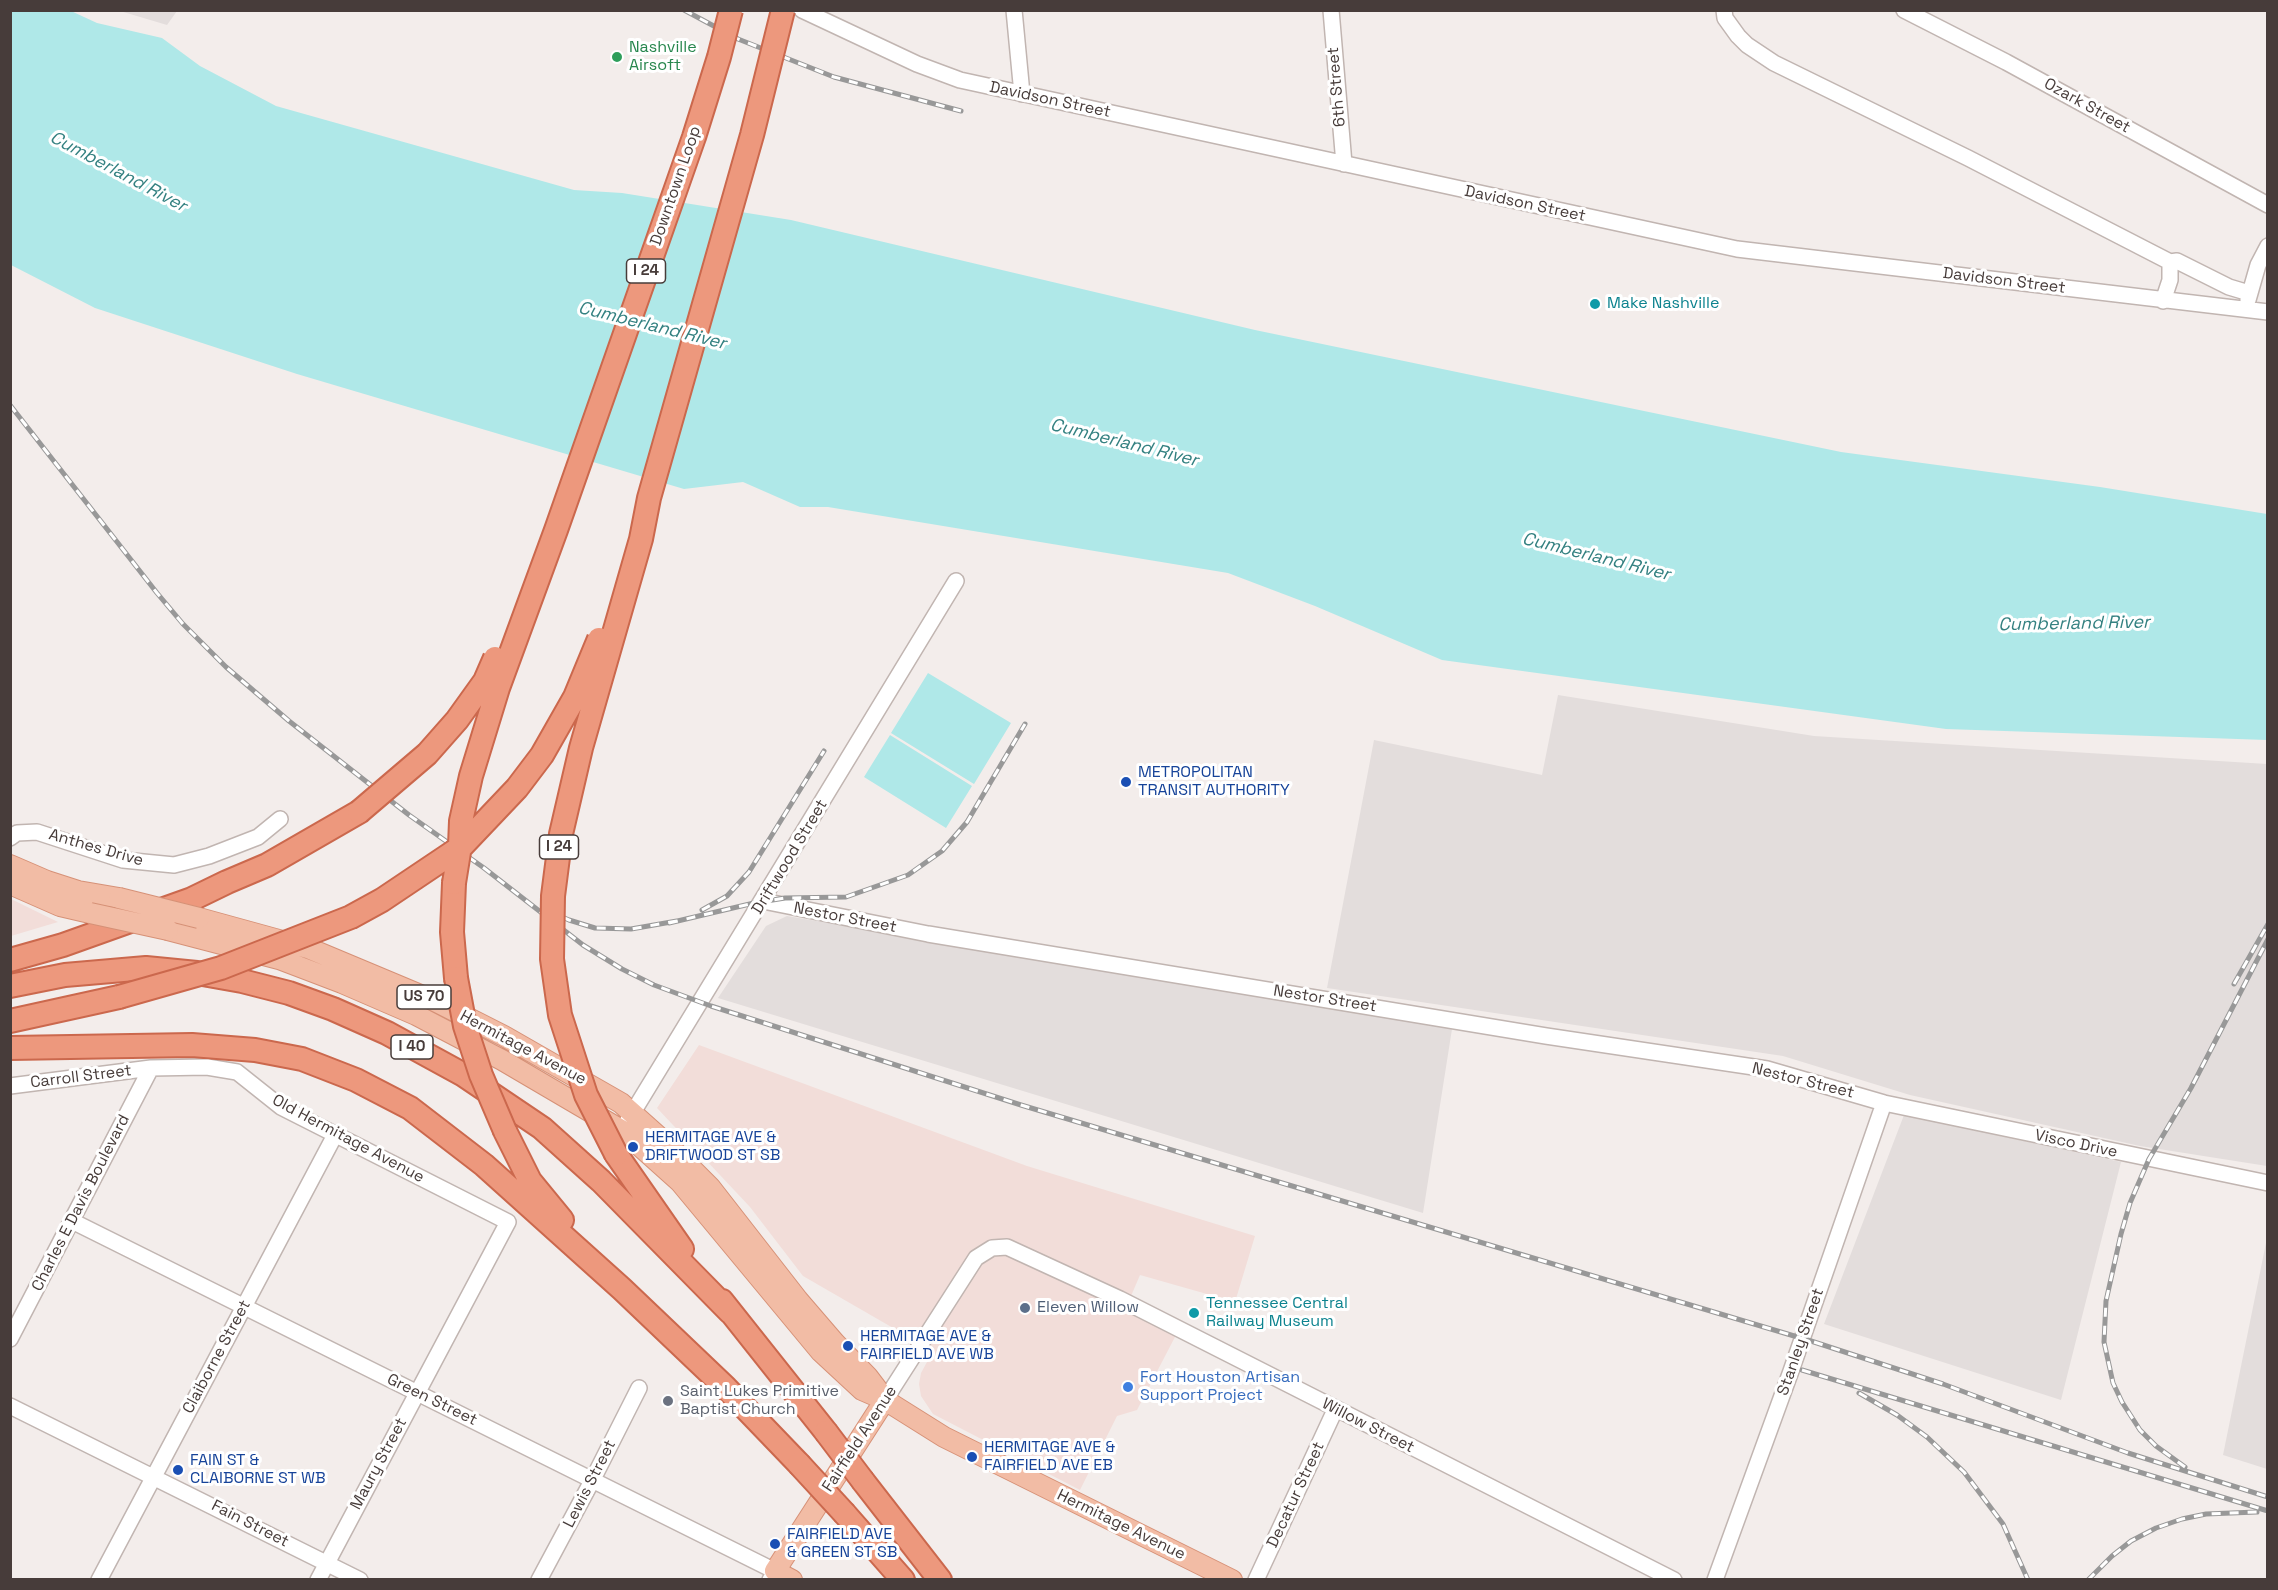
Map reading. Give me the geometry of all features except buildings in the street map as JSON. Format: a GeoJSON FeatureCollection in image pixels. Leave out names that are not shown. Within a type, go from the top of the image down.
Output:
{"type":"FeatureCollection","features":[{"type":"Feature","properties":{"kind":"highway","name":"Downtown Loop"},"geometry":{"type":"LineString","coordinates":[[556,530],[694,136],[719,57],[730,10]]}},
{"type":"Feature","properties":{"kind":"highway","name":"I 24"},"geometry":{"type":"LineString","coordinates":[[783,10],[752,135],[581,748],[561,834],[553,896],[552,959],[560,1015],[586,1095],[616,1154],[658,1216],[730,1312],[940,1580]]}},
{"type":"Feature","properties":{"kind":"highway"},"geometry":{"type":"LineString","coordinates":[[10,960],[63,945],[192,899],[226,882],[267,866],[359,812],[427,754],[457,720],[485,681],[556,530]]}},
{"type":"Feature","properties":{"kind":"highway","name":"I 24"},"geometry":{"type":"LineString","coordinates":[[556,530],[498,688],[471,776],[461,821],[460,846],[454,883],[452,932],[456,978],[465,1026],[481,1075],[530,1181],[569,1229],[622,1289],[726,1388],[799,1464],[903,1580]]}},
{"type":"Feature","properties":{"kind":"highway"},"geometry":{"type":"LineString","coordinates":[[10,1021],[119,997],[221,968],[351,916],[382,900],[461,847],[517,788],[556,733],[575,697],[641,538]]}},
{"type":"Feature","properties":{"kind":"highway","name":"I 40"},"geometry":{"type":"LineString","coordinates":[[10,986],[65,975],[146,968],[197,973],[289,993],[333,1009],[387,1033],[462,1074],[542,1128],[601,1181],[730,1312]]}},
{"type":"Feature","properties":{"kind":"highway"},"geometry":{"type":"LineString","coordinates":[[10,1048],[192,1045],[255,1050],[302,1059],[356,1080],[410,1108],[474,1158],[622,1289]]}},
{"type":"Feature","properties":{"kind":"main road","name":"Hermitage Avenue"},"geometry":{"type":"LineString","coordinates":[[10,865],[78,891],[119,898],[200,918],[308,948],[437,1002],[549,1061],[621,1103],[710,1187],[798,1300],[868,1377],[885,1400]]}},
{"type":"Feature","properties":{"kind":"main road","name":"Hermitage Avenue"},"geometry":{"type":"LineString","coordinates":[[10,884],[60,906],[168,930],[279,960],[342,983],[406,1011],[502,1060],[622,1131],[680,1182],[821,1352],[862,1390],[885,1400],[944,1437],[1197,1572],[1232,1580]]}},
{"type":"Feature","properties":{"kind":"main road","name":"Fairfield Avenue"},"geometry":{"type":"LineString","coordinates":[[779,1577],[885,1400]]}},
{"type":"Feature","properties":{"kind":"street","name":"Davidson Street"},"geometry":{"type":"LineString","coordinates":[[802,10],[917,64],[960,80],[1737,249],[2268,312]]}},
{"type":"Feature","properties":{"kind":"street"},"geometry":{"type":"LineString","coordinates":[[1014,10],[1022,94]]}},
{"type":"Feature","properties":{"kind":"street","name":"6th Street"},"geometry":{"type":"LineString","coordinates":[[1331,10],[1344,164]]}},
{"type":"Feature","properties":{"kind":"street"},"geometry":{"type":"LineString","coordinates":[[1724,10],[1725,18],[1738,36],[1756,51],[1796,75],[1968,158],[2170,262],[2178,261],[2229,287],[2249,293]]}},
{"type":"Feature","properties":{"kind":"street","name":"Ozark Street"},"geometry":{"type":"LineString","coordinates":[[1904,10],[2006,62],[2268,205]]}},
{"type":"Feature","properties":{"kind":"street"},"geometry":{"type":"LineString","coordinates":[[2247,309],[2249,293],[2258,265],[2268,246]]}},
{"type":"Feature","properties":{"kind":"street"},"geometry":{"type":"LineString","coordinates":[[2163,300],[2170,280],[2170,262]]}},
{"type":"Feature","properties":{"kind":"street","name":"Driftwood Street"},"geometry":{"type":"LineString","coordinates":[[622,1131],[674,1049],[705,992],[763,902],[956,581]]}},
{"type":"Feature","properties":{"kind":"street","name":"Anthes Drive"},"geometry":{"type":"LineString","coordinates":[[10,838],[16,833],[37,832],[123,860],[174,865],[209,856],[258,837],[280,819]]}},
{"type":"Feature","properties":{"kind":"street","name":"Nestor Street"},"geometry":{"type":"LineString","coordinates":[[763,902],[940,936],[1546,1036],[1767,1069],[1884,1103]]}},
{"type":"Feature","properties":{"kind":"street","name":"Old Hermitage Avenue"},"geometry":{"type":"LineString","coordinates":[[151,1068],[207,1066],[237,1072],[281,1107],[508,1222]]}},
{"type":"Feature","properties":{"kind":"street","name":"Carroll Street"},"geometry":{"type":"LineString","coordinates":[[10,1086],[151,1068]]}},
{"type":"Feature","properties":{"kind":"street","name":"Charles E Davis Boulevard"},"geometry":{"type":"LineString","coordinates":[[10,1339],[151,1068]]}},
{"type":"Feature","properties":{"kind":"street","name":"Visco Drive"},"geometry":{"type":"LineString","coordinates":[[1884,1103],[2268,1183]]}},
{"type":"Feature","properties":{"kind":"street","name":"Stanley Street"},"geometry":{"type":"LineString","coordinates":[[1715,1580],[1791,1371],[1884,1103]]}},
{"type":"Feature","properties":{"kind":"street","name":"Claiborne Street"},"geometry":{"type":"LineString","coordinates":[[99,1580],[335,1135]]}},
{"type":"Feature","properties":{"kind":"street","name":"Green Street"},"geometry":{"type":"LineString","coordinates":[[72,1221],[593,1479],[779,1577]]}},
{"type":"Feature","properties":{"kind":"street","name":"Maury Street"},"geometry":{"type":"LineString","coordinates":[[318,1580],[508,1222]]}},
{"type":"Feature","properties":{"kind":"street","name":"Fairfield Avenue"},"geometry":{"type":"LineString","coordinates":[[885,1400],[976,1258],[996,1247]]}},
{"type":"Feature","properties":{"kind":"street","name":"Willow Street"},"geometry":{"type":"LineString","coordinates":[[996,1247],[1014,1250],[1120,1299],[1674,1580]]}},
{"type":"Feature","properties":{"kind":"street","name":"Lewis Street"},"geometry":{"type":"LineString","coordinates":[[539,1580],[639,1388]]}},
{"type":"Feature","properties":{"kind":"street","name":"Fain Street"},"geometry":{"type":"LineString","coordinates":[[10,1406],[360,1580]]}},
{"type":"Feature","properties":{"kind":"street","name":"Decatur Street"},"geometry":{"type":"LineString","coordinates":[[1256,1580],[1335,1410]]}},
{"type":"Feature","properties":{"kind":"shaded area"},"geometry":{"type":"Polygon","coordinates":[[[120,11],[177,11],[167,25],[120,11]]]}},
{"type":"Feature","properties":{"kind":"shaded area"},"geometry":{"type":"Polygon","coordinates":[[[1558,695],[1814,736],[2267,764],[2267,1166],[2140,1146],[1910,1095],[1783,1056],[1327,988],[1374,740],[1542,775],[1558,695]]]}},
{"type":"Feature","properties":{"kind":"shaded area"},"geometry":{"type":"Polygon","coordinates":[[[11,899],[58,922],[11,936],[11,899]]]}},
{"type":"Feature","properties":{"kind":"shaded area"},"geometry":{"type":"Polygon","coordinates":[[[787,916],[1452,1029],[1423,1213],[718,998],[766,926],[787,916]]]}},
{"type":"Feature","properties":{"kind":"shaded area"},"geometry":{"type":"Polygon","coordinates":[[[699,1045],[1027,1166],[1255,1236],[1235,1302],[1140,1275],[1125,1310],[1176,1335],[1137,1410],[1117,1416],[1080,1490],[933,1414],[921,1396],[919,1384],[921,1373],[933,1351],[803,1276],[750,1207],[657,1108],[699,1045]]]}},
{"type":"Feature","properties":{"kind":"shaded area"},"geometry":{"type":"Polygon","coordinates":[[[1904,1115],[2121,1162],[2061,1400],[1824,1324],[1904,1115]]]}},
{"type":"Feature","properties":{"kind":"shaded area"},"geometry":{"type":"Polygon","coordinates":[[[2267,1238],[2268,1469],[2223,1455],[2267,1238]]]}},
{"type":"Feature","properties":{"kind":"water","name":"Cumberland River"},"geometry":{"type":"Polygon","coordinates":[[[10,11],[71,11],[97,23],[162,38],[200,66],[276,106],[574,190],[622,193],[791,220],[1255,330],[1841,452],[2100,487],[2267,514],[2267,740],[1946,729],[1442,660],[1315,606],[1228,573],[828,507],[800,507],[743,482],[684,489],[297,374],[95,308],[11,265],[10,11]]]}},
{"type":"Feature","properties":{"kind":"water"},"geometry":{"type":"Polygon","coordinates":[[[928,673],[1011,723],[974,784],[891,733],[928,673]]]}},
{"type":"Feature","properties":{"kind":"water"},"geometry":{"type":"Polygon","coordinates":[[[890,735],[972,786],[946,828],[864,777],[890,735]]]}},
{"type":"Feature","properties":{"kind":"railway"},"geometry":{"type":"LineString","coordinates":[[684,10],[738,39],[834,77],[961,111]]}},
{"type":"Feature","properties":{"kind":"railway"},"geometry":{"type":"LineString","coordinates":[[10,405],[157,593],[183,624],[226,667],[289,721],[409,815],[484,868],[583,945],[654,985],[711,1006],[1021,1105],[1811,1341],[1943,1384],[2128,1453],[2268,1497]]}},
{"type":"Feature","properties":{"kind":"railway"},"geometry":{"type":"LineString","coordinates":[[669,923],[785,898],[846,897],[908,875],[942,851],[967,822],[1025,724]]}},
{"type":"Feature","properties":{"kind":"railway"},"geometry":{"type":"LineString","coordinates":[[702,910],[727,896],[749,872],[824,751]]}},
{"type":"Feature","properties":{"kind":"railway"},"geometry":{"type":"LineString","coordinates":[[546,910],[595,928],[631,929],[677,921]]}},
{"type":"Feature","properties":{"kind":"railway"},"geometry":{"type":"LineString","coordinates":[[2234,984],[2268,924]]}},
{"type":"Feature","properties":{"kind":"railway"},"geometry":{"type":"LineString","coordinates":[[2185,1467],[2156,1446],[2140,1430],[2122,1402],[2113,1383],[2104,1342],[2106,1301],[2130,1203],[2149,1159],[2191,1088],[2268,939]]}},
{"type":"Feature","properties":{"kind":"railway"},"geometry":{"type":"LineString","coordinates":[[1802,1370],[2268,1511]]}},
{"type":"Feature","properties":{"kind":"railway"},"geometry":{"type":"LineString","coordinates":[[1859,1393],[1897,1415],[1927,1437],[1964,1472],[2003,1524],[2028,1580]]}},
{"type":"Feature","properties":{"kind":"railway"},"geometry":{"type":"LineString","coordinates":[[2088,1580],[2131,1541],[2156,1528],[2206,1514],[2257,1512]]}},
{"type":"Feature","properties":{"kind":"place","name":"Nashville Airsoft"},"geometry":{"type":"Point","coordinates":[617,57]}},
{"type":"Feature","properties":{"kind":"place","name":"Make Nashville"},"geometry":{"type":"Point","coordinates":[1595,304]}},
{"type":"Feature","properties":{"kind":"place","name":"METROPOLITAN TRANSIT AUTHORITY"},"geometry":{"type":"Point","coordinates":[1126,782]}},
{"type":"Feature","properties":{"kind":"place","name":"HERMITAGE AVE & DRIFTWOOD ST SB"},"geometry":{"type":"Point","coordinates":[633,1147]}},
{"type":"Feature","properties":{"kind":"place","name":"Eleven Willow"},"geometry":{"type":"Point","coordinates":[1025,1308]}},
{"type":"Feature","properties":{"kind":"place","name":"Tennessee Central Railway Museum"},"geometry":{"type":"Point","coordinates":[1194,1313]}},
{"type":"Feature","properties":{"kind":"place","name":"HERMITAGE AVE & FAIRFIELD AVE WB"},"geometry":{"type":"Point","coordinates":[848,1346]}},
{"type":"Feature","properties":{"kind":"place","name":"Fort Houston Artisan Support Project"},"geometry":{"type":"Point","coordinates":[1128,1387]}},
{"type":"Feature","properties":{"kind":"place","name":"Saint Lukes Primitive Baptist Church"},"geometry":{"type":"Point","coordinates":[668,1401]}},
{"type":"Feature","properties":{"kind":"place","name":"HERMITAGE AVE & FAIRFIELD AVE EB"},"geometry":{"type":"Point","coordinates":[972,1457]}},
{"type":"Feature","properties":{"kind":"place","name":"FAIN ST & CLAIBORNE ST WB"},"geometry":{"type":"Point","coordinates":[178,1470]}},
{"type":"Feature","properties":{"kind":"place","name":"FAIRFIELD AVE & GREEN ST SB"},"geometry":{"type":"Point","coordinates":[775,1544]}}]}
